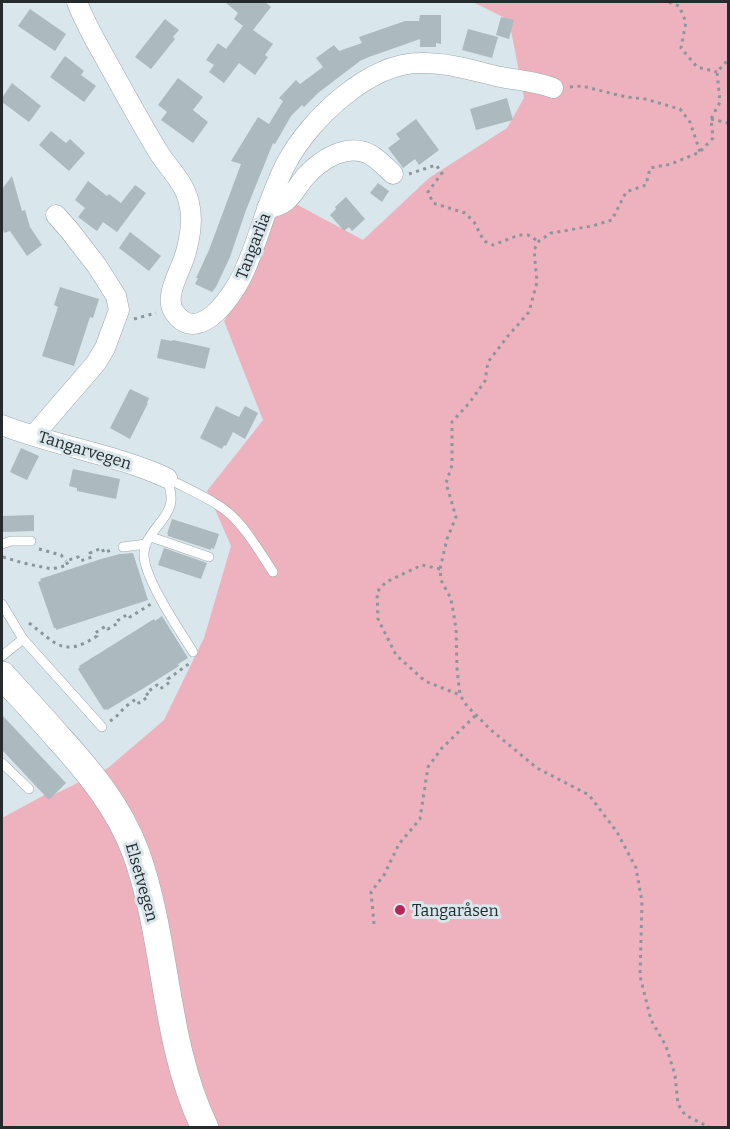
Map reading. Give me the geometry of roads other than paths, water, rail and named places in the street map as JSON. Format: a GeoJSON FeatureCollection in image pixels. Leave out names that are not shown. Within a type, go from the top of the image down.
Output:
{"type":"FeatureCollection","features":[{"type":"Feature","properties":{"kind":"main road","name":"Elsetvegen"},"geometry":{"type":"LineString","coordinates":[[2,675],[90,773],[106,794],[127,831],[150,899],[171,1021],[180,1059],[205,1128]]}},
{"type":"Feature","properties":{"kind":"street","name":"Tangarlia"},"geometry":{"type":"LineString","coordinates":[[77,2],[130,104],[160,155],[183,187],[189,203],[190,233],[171,301],[175,314],[183,321],[192,324],[207,321],[237,286],[246,268],[278,180],[301,138],[337,101],[357,86],[381,72],[418,62],[439,63],[553,88]]}},
{"type":"Feature","properties":{"kind":"street"},"geometry":{"type":"LineString","coordinates":[[267,208],[279,206],[285,202],[312,169],[335,154],[360,150],[371,155],[393,174]]}},
{"type":"Feature","properties":{"kind":"street"},"geometry":{"type":"LineString","coordinates":[[34,435],[96,363],[105,348],[119,310],[116,296],[79,242],[56,215]]}},
{"type":"Feature","properties":{"kind":"street","name":"Tangarvegen"},"geometry":{"type":"LineString","coordinates":[[2,424],[145,468],[167,478]]}},
{"type":"Feature","properties":{"kind":"lane"},"geometry":{"type":"LineString","coordinates":[[167,478],[171,502],[148,541],[144,553],[149,574],[161,599],[193,652]]}},
{"type":"Feature","properties":{"kind":"lane"},"geometry":{"type":"LineString","coordinates":[[167,478],[216,505],[234,518],[244,528],[273,572]]}},
{"type":"Feature","properties":{"kind":"lane"},"geometry":{"type":"LineString","coordinates":[[2,544],[11,541],[31,541]]}},
{"type":"Feature","properties":{"kind":"lane"},"geometry":{"type":"LineString","coordinates":[[120,547],[148,541],[209,557]]}},
{"type":"Feature","properties":{"kind":"lane"},"geometry":{"type":"LineString","coordinates":[[2,604],[22,639],[101,726]]}},
{"type":"Feature","properties":{"kind":"lane"},"geometry":{"type":"LineString","coordinates":[[2,656],[22,639]]}},
{"type":"Feature","properties":{"kind":"lane"},"geometry":{"type":"LineString","coordinates":[[2,763],[29,789]]}},
{"type":"Feature","properties":{"kind":"place","name":"Tangaråsen"},"geometry":{"type":"Point","coordinates":[400,910]}}]}
